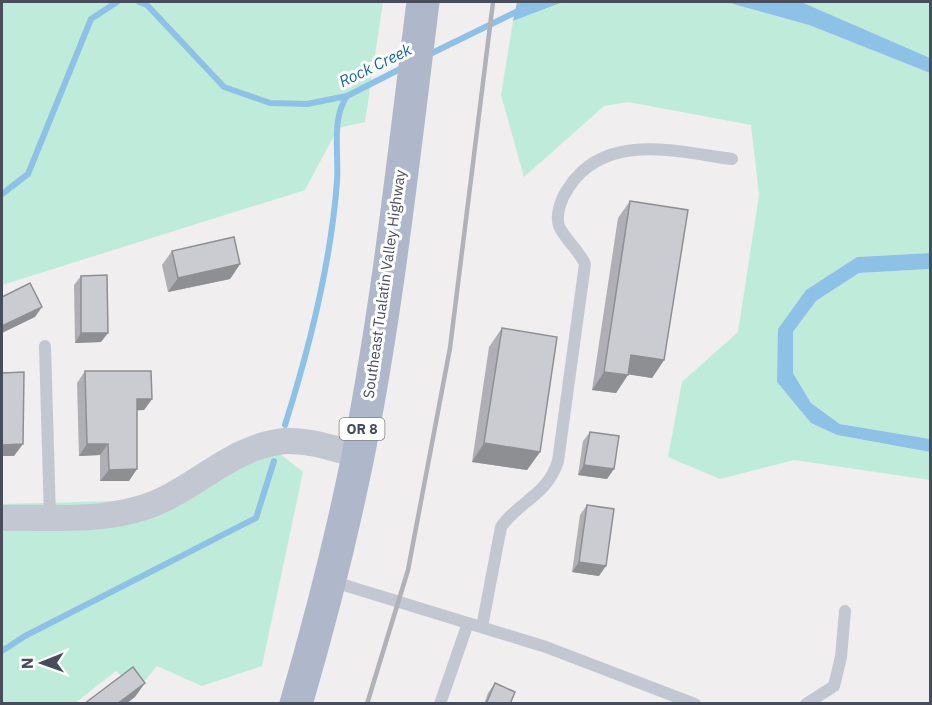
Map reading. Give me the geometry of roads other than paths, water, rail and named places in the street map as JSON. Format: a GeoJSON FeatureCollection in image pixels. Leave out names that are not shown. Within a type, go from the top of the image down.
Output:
{"type":"FeatureCollection","features":[{"type":"Feature","properties":{"kind":"main road","name":"Southeast Tualatin Valley Highway"},"geometry":{"type":"LineString","coordinates":[[296,704],[330,581],[358,454],[380,327],[423,2]]}},
{"type":"Feature","properties":{"kind":"street"},"geometry":{"type":"LineString","coordinates":[[2,518],[102,517],[139,509],[175,494],[243,452],[285,441],[309,442],[358,454]]}},
{"type":"Feature","properties":{"kind":"lane"},"geometry":{"type":"LineString","coordinates":[[482,627],[501,527],[509,515],[526,505],[553,477],[558,460],[585,264],[580,251],[560,227],[559,212],[563,196],[576,178],[597,161],[623,150],[654,148],[732,159]]}},
{"type":"Feature","properties":{"kind":"lane"},"geometry":{"type":"LineString","coordinates":[[45,346],[50,517]]}},
{"type":"Feature","properties":{"kind":"lane"},"geometry":{"type":"LineString","coordinates":[[330,581],[546,647],[695,704]]}},
{"type":"Feature","properties":{"kind":"lane"},"geometry":{"type":"LineString","coordinates":[[806,704],[834,686],[842,657],[845,611]]}},
{"type":"Feature","properties":{"kind":"lane"},"geometry":{"type":"LineString","coordinates":[[440,704],[468,623]]}},
{"type":"Feature","properties":{"kind":"water"},"geometry":{"type":"Polygon","coordinates":[[[517,2],[563,2],[513,21],[517,2]]]}},
{"type":"Feature","properties":{"kind":"water"},"geometry":{"type":"Polygon","coordinates":[[[726,2],[801,2],[930,58],[930,73],[809,25],[726,2]]]}},
{"type":"Feature","properties":{"kind":"water"},"geometry":{"type":"Polygon","coordinates":[[[930,253],[930,269],[859,273],[816,301],[793,332],[793,373],[811,403],[840,424],[930,439],[930,452],[837,435],[811,423],[777,382],[778,329],[806,290],[857,257],[930,253]]]}},
{"type":"Feature","properties":{"kind":"waterway","name":"Rock Creek"},"geometry":{"type":"LineString","coordinates":[[2,194],[28,174],[91,19],[117,2]]}},
{"type":"Feature","properties":{"kind":"waterway","name":"Rock Creek"},"geometry":{"type":"LineString","coordinates":[[139,2],[147,5],[224,87],[270,103],[307,104],[347,96],[404,67]]}},
{"type":"Feature","properties":{"kind":"waterway","name":"Rock Creek"},"geometry":{"type":"LineString","coordinates":[[426,56],[522,9]]}},
{"type":"Feature","properties":{"kind":"waterway"},"geometry":{"type":"LineString","coordinates":[[285,425],[311,335],[325,274],[337,181],[337,126],[342,105],[347,96]]}},
{"type":"Feature","properties":{"kind":"waterway"},"geometry":{"type":"LineString","coordinates":[[2,651],[25,636],[256,518],[274,461]]}},
{"type":"Feature","properties":{"kind":"railway"},"geometry":{"type":"LineString","coordinates":[[367,704],[408,570],[450,348],[493,2]]}}]}
